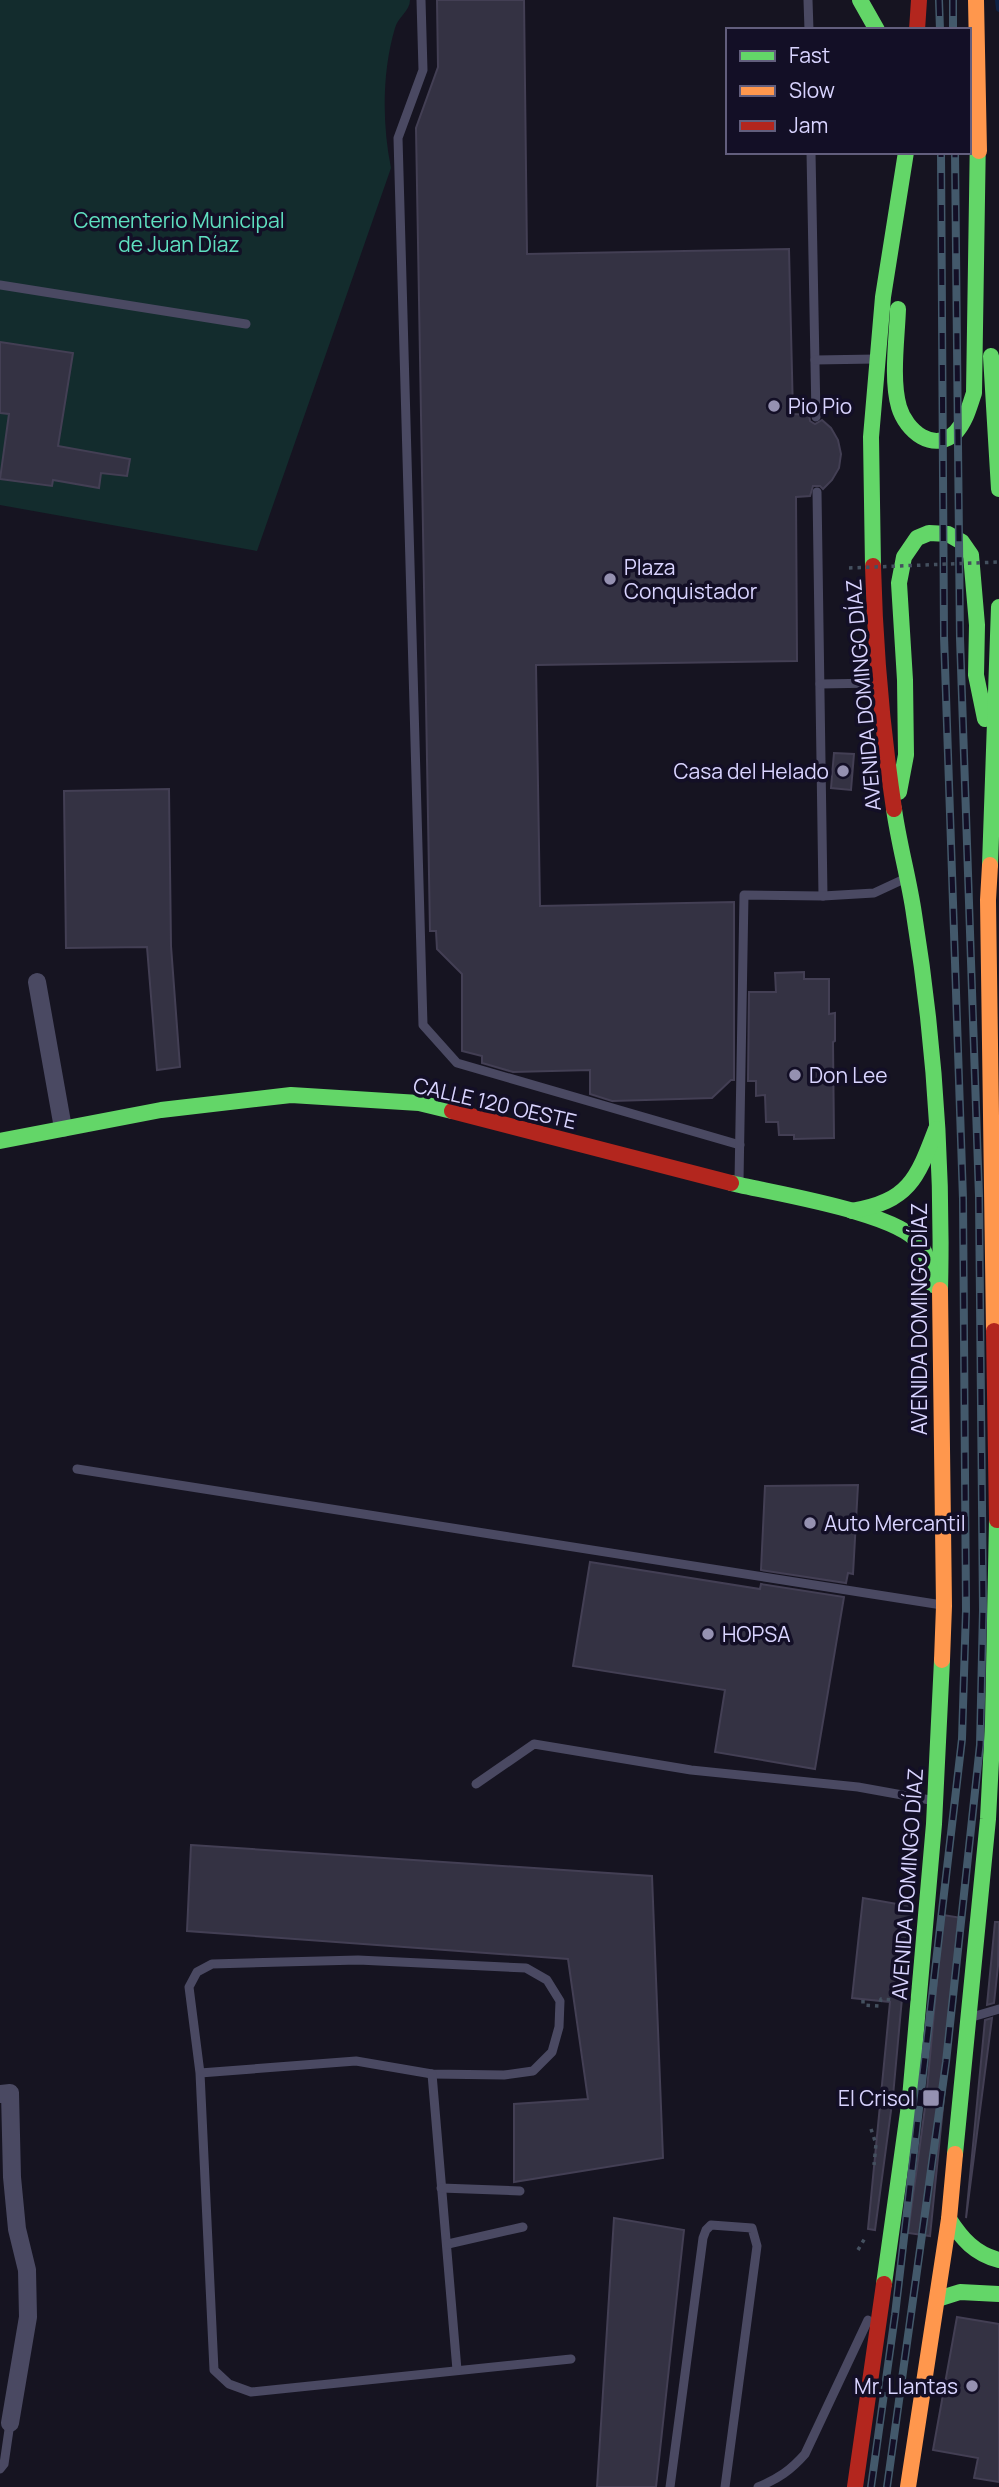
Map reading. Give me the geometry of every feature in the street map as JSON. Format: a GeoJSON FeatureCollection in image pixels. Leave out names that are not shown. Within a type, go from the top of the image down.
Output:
{"type":"FeatureCollection","features":[{"type":"Feature","properties":{"kind":"main road"},"geometry":{"type":"LineString","coordinates":[[860,0],[866,22]]}},
{"type":"Feature","properties":{"kind":"main road"},"geometry":{"type":"LineString","coordinates":[[917,28],[919,0]]}},
{"type":"Feature","properties":{"kind":"main road"},"geometry":{"type":"LineString","coordinates":[[906,154],[906,224],[898,313],[898,404],[905,425],[919,438],[934,442],[948,439],[965,421],[974,393],[978,134],[976,0]]}},
{"type":"Feature","properties":{"kind":"main road"},"geometry":{"type":"LineString","coordinates":[[978,134],[999,489]]}},
{"type":"Feature","properties":{"kind":"main road","name":"AVENIDA DOMINGO DÍAZ"},"geometry":{"type":"LineString","coordinates":[[855,2487],[910,2098],[935,1801],[944,1606],[939,1321],[941,1233],[937,1126],[928,1018],[914,914],[895,817],[874,617],[871,437],[883,297],[906,154]]}},
{"type":"Feature","properties":{"kind":"main road"},"geometry":{"type":"LineString","coordinates":[[895,817],[906,755],[899,583],[904,557],[917,538],[929,533],[948,534],[962,542],[971,555],[977,625],[976,675],[997,769]]}},
{"type":"Feature","properties":{"kind":"main road"},"geometry":{"type":"LineString","coordinates":[[908,2487],[949,2219],[988,1819],[993,1722],[997,1628],[995,1149],[994,1007],[988,900],[997,769],[999,607]]}},
{"type":"Feature","properties":{"kind":"main road","name":"CALLE 120 OESTE"},"geometry":{"type":"LineString","coordinates":[[0,1140],[161,1110],[291,1095],[419,1103],[851,1211],[903,1229],[919,1242],[928,1257],[939,1321]]}},
{"type":"Feature","properties":{"kind":"main road","name":"CALLE 120 OESTE"},"geometry":{"type":"LineString","coordinates":[[851,1211],[876,1208],[893,1200],[907,1188],[923,1163],[937,1126]]}},
{"type":"Feature","properties":{"kind":"main road"},"geometry":{"type":"LineString","coordinates":[[949,2219],[959,2236],[972,2249],[999,2260]]}},
{"type":"Feature","properties":{"kind":"main road"},"geometry":{"type":"LineString","coordinates":[[937,2299],[964,2291],[999,2294]]}},
{"type":"Feature","properties":{"kind":"street"},"geometry":{"type":"LineString","coordinates":[[988,900],[999,883]]}},
{"type":"Feature","properties":{"kind":"street"},"geometry":{"type":"LineString","coordinates":[[37,982],[63,1128]]}},
{"type":"Feature","properties":{"kind":"street"},"geometry":{"type":"LineString","coordinates":[[993,1722],[999,1748]]}},
{"type":"Feature","properties":{"kind":"street"},"geometry":{"type":"LineString","coordinates":[[980,1894],[986,1872],[999,1851]]}},
{"type":"Feature","properties":{"kind":"street"},"geometry":{"type":"LineString","coordinates":[[5,2093],[17,2230],[27,2270],[28,2317],[10,2423]]}},
{"type":"Feature","properties":{"kind":"lane"},"geometry":{"type":"LineString","coordinates":[[421,0],[423,71],[398,138],[423,1025],[457,1063],[740,1144]]}},
{"type":"Feature","properties":{"kind":"lane"},"geometry":{"type":"LineString","coordinates":[[808,0],[809,28]]}},
{"type":"Feature","properties":{"kind":"lane"},"geometry":{"type":"LineString","coordinates":[[811,154],[816,417]]}},
{"type":"Feature","properties":{"kind":"lane"},"geometry":{"type":"LineString","coordinates":[[0,285],[246,324]]}},
{"type":"Feature","properties":{"kind":"lane"},"geometry":{"type":"LineString","coordinates":[[815,360],[877,359]]}},
{"type":"Feature","properties":{"kind":"lane"},"geometry":{"type":"LineString","coordinates":[[817,492],[823,896]]}},
{"type":"Feature","properties":{"kind":"lane"},"geometry":{"type":"LineString","coordinates":[[820,684],[880,683]]}},
{"type":"Feature","properties":{"kind":"lane"},"geometry":{"type":"LineString","coordinates":[[739,1185],[744,895],[823,896],[874,892],[907,878]]}},
{"type":"Feature","properties":{"kind":"lane"},"geometry":{"type":"LineString","coordinates":[[77,1469],[944,1606]]}},
{"type":"Feature","properties":{"kind":"lane"},"geometry":{"type":"LineString","coordinates":[[475,1784],[534,1744],[691,1770],[858,1787],[935,1801]]}},
{"type":"Feature","properties":{"kind":"lane"},"geometry":{"type":"LineString","coordinates":[[200,2073],[356,2061],[432,2074],[504,2075],[533,2071],[552,2052],[559,2026],[560,2001],[547,1980],[526,1968],[358,1960],[212,1964],[197,1972],[189,1987],[200,2073],[214,2370],[229,2384],[251,2392],[571,2359]]}},
{"type":"Feature","properties":{"kind":"lane"},"geometry":{"type":"LineString","coordinates":[[967,2018],[999,2009]]}},
{"type":"Feature","properties":{"kind":"lane"},"geometry":{"type":"LineString","coordinates":[[432,2074],[457,2371]]}},
{"type":"Feature","properties":{"kind":"lane"},"geometry":{"type":"LineString","coordinates":[[442,2188],[520,2191]]}},
{"type":"Feature","properties":{"kind":"lane"},"geometry":{"type":"LineString","coordinates":[[670,2487],[703,2238],[711,2225],[752,2228],[757,2246],[725,2487]]}},
{"type":"Feature","properties":{"kind":"lane"},"geometry":{"type":"LineString","coordinates":[[448,2244],[523,2227]]}},
{"type":"Feature","properties":{"kind":"lane"},"geometry":{"type":"LineString","coordinates":[[758,2487],[777,2480],[793,2469],[805,2454],[883,2287]]}},
{"type":"Feature","properties":{"kind":"lane"},"geometry":{"type":"LineString","coordinates":[[0,2469],[4,2464],[10,2423]]}},
{"type":"Feature","properties":{"kind":"path"},"geometry":{"type":"LineString","coordinates":[[849,568],[999,562]]}},
{"type":"Feature","properties":{"kind":"path"},"geometry":{"type":"LineString","coordinates":[[863,2000],[863,2004],[879,2006],[881,1999],[919,2002]]}},
{"type":"Feature","properties":{"kind":"green space","name":"Cementerio Municipal de Juan Díaz"},"geometry":{"type":"Polygon","coordinates":[[[0,0],[410,0],[395,28],[388,62],[385,116],[391,168],[257,551],[0,505],[0,0]]]}},
{"type":"Feature","properties":{"kind":"building","name":"Plaza Conquistador"},"geometry":{"type":"Polygon","coordinates":[[[437,0],[524,0],[527,254],[789,249],[793,414],[809,415],[810,421],[815,424],[822,420],[838,440],[841,454],[839,468],[832,480],[823,489],[813,486],[810,496],[796,497],[797,661],[536,665],[540,906],[734,902],[734,1080],[712,1098],[612,1101],[590,1094],[590,1070],[513,1072],[482,1063],[482,1056],[462,1051],[462,974],[437,949],[436,931],[430,931],[416,128],[438,67],[437,0]]]}},
{"type":"Feature","properties":{"kind":"building"},"geometry":{"type":"Polygon","coordinates":[[[0,342],[73,353],[58,446],[130,459],[127,476],[101,473],[99,488],[53,480],[52,486],[0,479],[9,414],[0,413],[0,342]]]}},
{"type":"Feature","properties":{"kind":"building","name":"Casa del Helado"},"geometry":{"type":"Polygon","coordinates":[[[834,753],[854,754],[851,790],[831,788],[834,753]]]}},
{"type":"Feature","properties":{"kind":"building"},"geometry":{"type":"Polygon","coordinates":[[[169,789],[171,946],[180,1067],[157,1070],[147,947],[66,948],[64,791],[169,789]]]}},
{"type":"Feature","properties":{"kind":"building","name":"Don Lee"},"geometry":{"type":"Polygon","coordinates":[[[804,972],[804,979],[829,979],[829,1014],[835,1013],[834,1138],[794,1139],[794,1135],[779,1135],[778,1122],[766,1122],[765,1095],[756,1096],[756,1081],[748,1081],[749,992],[776,992],[775,973],[804,972]]]}},
{"type":"Feature","properties":{"kind":"building","name":"Auto Mercantil"},"geometry":{"type":"Polygon","coordinates":[[[858,1485],[853,1574],[848,1573],[846,1583],[761,1570],[765,1486],[858,1485]]]}},
{"type":"Feature","properties":{"kind":"building","name":"HOPSA"},"geometry":{"type":"Polygon","coordinates":[[[590,1562],[760,1589],[761,1584],[844,1597],[815,1769],[715,1752],[725,1690],[573,1666],[590,1562]]]}},
{"type":"Feature","properties":{"kind":"building"},"geometry":{"type":"Polygon","coordinates":[[[191,1845],[652,1876],[663,2158],[514,2182],[514,2104],[588,2099],[568,1959],[187,1931],[191,1845]]]}},
{"type":"Feature","properties":{"kind":"building"},"geometry":{"type":"Polygon","coordinates":[[[863,1898],[909,1906],[910,1911],[893,2096],[875,2230],[868,2229],[890,2002],[852,1998],[863,1898]]]}},
{"type":"Feature","properties":{"kind":"building"},"geometry":{"type":"Polygon","coordinates":[[[943,1915],[962,1918],[930,2236],[908,2233],[926,2100],[943,1915]]]}},
{"type":"Feature","properties":{"kind":"building"},"geometry":{"type":"Polygon","coordinates":[[[995,1922],[999,1922],[998,1966],[994,2003],[987,2005],[995,1922]]]}},
{"type":"Feature","properties":{"kind":"building"},"geometry":{"type":"Polygon","coordinates":[[[992,2018],[966,2218],[985,2020],[992,2018]]]}},
{"type":"Feature","properties":{"kind":"building"},"geometry":{"type":"Polygon","coordinates":[[[614,2218],[684,2230],[656,2487],[597,2487],[614,2218]]]}},
{"type":"Feature","properties":{"kind":"building","name":"Mr. Llantas"},"geometry":{"type":"Polygon","coordinates":[[[957,2317],[999,2324],[999,2482],[974,2478],[978,2458],[933,2450],[957,2317]]]}},
{"type":"Feature","properties":{"kind":"waterway"},"geometry":{"type":"LineString","coordinates":[[998,0],[999,9]]}},
{"type":"Feature","properties":{"kind":"railway"},"geometry":{"type":"LineString","coordinates":[[939,0],[940,28]]}},
{"type":"Feature","properties":{"kind":"railway"},"geometry":{"type":"LineString","coordinates":[[953,0],[953,28]]}},
{"type":"Feature","properties":{"kind":"railway"},"geometry":{"type":"LineString","coordinates":[[871,2487],[895,2315],[962,1739],[966,1610],[963,1199],[944,636],[941,154]]}},
{"type":"Feature","properties":{"kind":"railway"},"geometry":{"type":"LineString","coordinates":[[887,2487],[946,2062],[980,1745],[983,1610],[979,1196],[960,638],[955,154]]}},
{"type":"Feature","properties":{"kind":"traffic: fast"},"geometry":{"type":"LineString","coordinates":[[860,0],[876,28]]}},
{"type":"Feature","properties":{"kind":"traffic: fast"},"geometry":{"type":"LineString","coordinates":[[898,309],[895,372],[899,407],[908,424],[922,437],[939,441],[948,438],[962,423],[974,393],[978,134]]}},
{"type":"Feature","properties":{"kind":"traffic: fast"},"geometry":{"type":"LineString","coordinates":[[873,566],[871,437],[883,297],[906,154]]}},
{"type":"Feature","properties":{"kind":"traffic: fast"},"geometry":{"type":"LineString","coordinates":[[991,356],[999,489]]}},
{"type":"Feature","properties":{"kind":"traffic: fast"},"geometry":{"type":"LineString","coordinates":[[899,792],[906,755],[899,583],[904,557],[917,538],[929,533],[948,534],[962,542],[971,555],[977,625],[976,675],[985,719]]}},
{"type":"Feature","properties":{"kind":"traffic: fast"},"geometry":{"type":"LineString","coordinates":[[990,865],[999,607]]}},
{"type":"Feature","properties":{"kind":"traffic: fast"},"geometry":{"type":"LineString","coordinates":[[894,809],[914,914],[932,1055],[940,1196],[940,1290]]}},
{"type":"Feature","properties":{"kind":"traffic: fast"},"geometry":{"type":"LineString","coordinates":[[0,1141],[161,1110],[291,1095],[419,1103],[452,1111]]}},
{"type":"Feature","properties":{"kind":"traffic: fast"},"geometry":{"type":"LineString","coordinates":[[852,1211],[871,1207],[899,1194],[923,1162],[936,1129]]}},
{"type":"Feature","properties":{"kind":"traffic: fast"},"geometry":{"type":"LineString","coordinates":[[731,1183],[832,1205],[887,1222],[920,1244],[933,1285]]}},
{"type":"Feature","properties":{"kind":"traffic: fast"},"geometry":{"type":"LineString","coordinates":[[955,2154],[988,1819],[997,1520]]}},
{"type":"Feature","properties":{"kind":"traffic: fast"},"geometry":{"type":"LineString","coordinates":[[884,2284],[910,2098],[934,1824],[942,1660]]}},
{"type":"Feature","properties":{"kind":"traffic: fast"},"geometry":{"type":"LineString","coordinates":[[949,2219],[970,2245],[999,2260]]}},
{"type":"Feature","properties":{"kind":"traffic: fast"},"geometry":{"type":"LineString","coordinates":[[938,2299],[960,2292],[999,2294]]}},
{"type":"Feature","properties":{"kind":"traffic: slow"},"geometry":{"type":"LineString","coordinates":[[976,0],[979,151]]}},
{"type":"Feature","properties":{"kind":"traffic: slow"},"geometry":{"type":"LineString","coordinates":[[990,865],[988,900],[994,1331]]}},
{"type":"Feature","properties":{"kind":"traffic: slow"},"geometry":{"type":"LineString","coordinates":[[940,1290],[944,1606],[942,1660]]}},
{"type":"Feature","properties":{"kind":"traffic: slow"},"geometry":{"type":"LineString","coordinates":[[908,2487],[949,2219],[955,2154]]}},
{"type":"Feature","properties":{"kind":"traffic: jam"},"geometry":{"type":"LineString","coordinates":[[917,28],[919,0]]}},
{"type":"Feature","properties":{"kind":"traffic: jam"},"geometry":{"type":"LineString","coordinates":[[873,566],[880,688],[894,809]]}},
{"type":"Feature","properties":{"kind":"traffic: jam"},"geometry":{"type":"LineString","coordinates":[[452,1111],[731,1183]]}},
{"type":"Feature","properties":{"kind":"traffic: jam"},"geometry":{"type":"LineString","coordinates":[[994,1331],[997,1520]]}},
{"type":"Feature","properties":{"kind":"traffic: jam"},"geometry":{"type":"LineString","coordinates":[[855,2487],[884,2284]]}},
{"type":"Feature","properties":{"kind":"place","name":"Pio Pio"},"geometry":{"type":"Point","coordinates":[774,406]}},
{"type":"Feature","properties":{"kind":"place","name":"Plaza Conquistador"},"geometry":{"type":"Point","coordinates":[610,579]}},
{"type":"Feature","properties":{"kind":"place","name":"Casa del Helado"},"geometry":{"type":"Point","coordinates":[843,771]}},
{"type":"Feature","properties":{"kind":"place","name":"Don Lee"},"geometry":{"type":"Point","coordinates":[795,1075]}},
{"type":"Feature","properties":{"kind":"place","name":"Auto Mercantil"},"geometry":{"type":"Point","coordinates":[810,1523]}},
{"type":"Feature","properties":{"kind":"place","name":"HOPSA"},"geometry":{"type":"Point","coordinates":[708,1634]}},
{"type":"Feature","properties":{"kind":"place","name":"El Crisol"},"geometry":{"type":"Point","coordinates":[931,2098]}},
{"type":"Feature","properties":{"kind":"place","name":"Mr. Llantas"},"geometry":{"type":"Point","coordinates":[972,2386]}}]}
